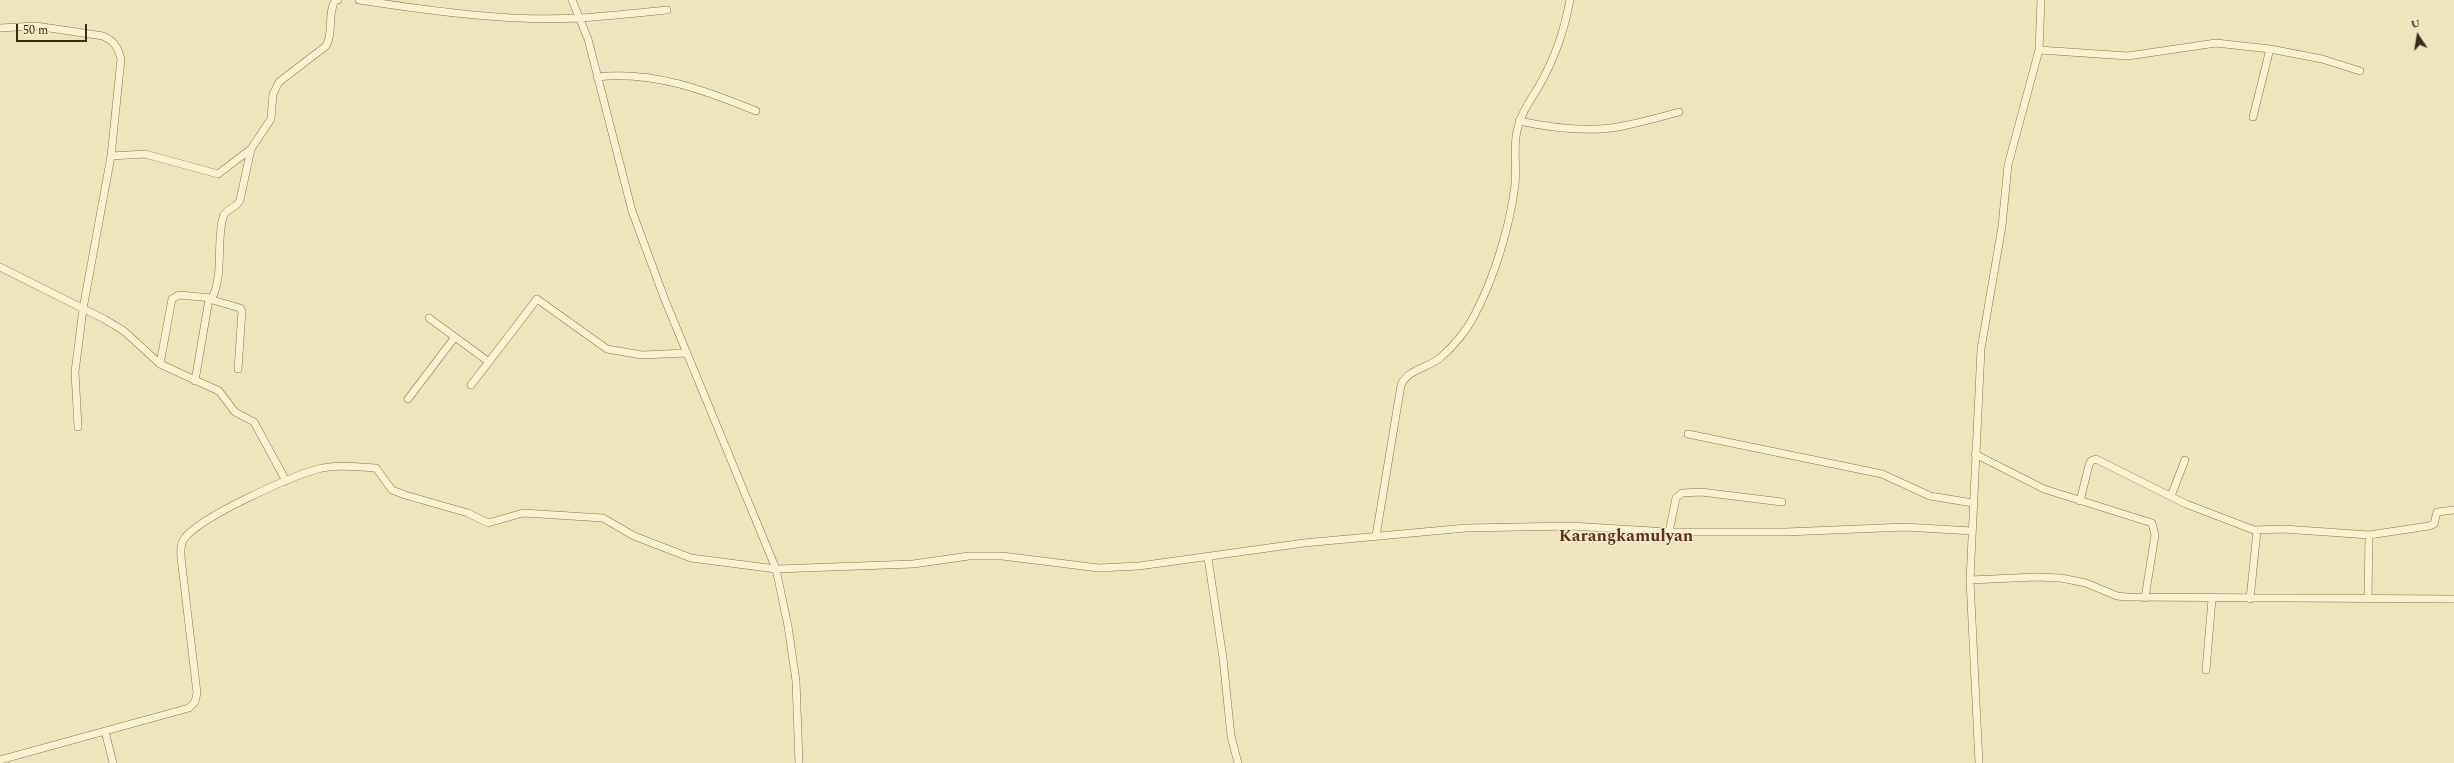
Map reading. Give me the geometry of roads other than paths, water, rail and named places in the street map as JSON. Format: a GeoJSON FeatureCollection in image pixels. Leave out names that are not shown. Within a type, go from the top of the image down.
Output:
{"type":"FeatureCollection","features":[{"type":"Feature","properties":{"kind":"street"},"geometry":{"type":"LineString","coordinates":[[111,156],[145,154],[218,174],[251,149],[271,119],[277,84],[328,43],[332,7],[338,0]]}},
{"type":"Feature","properties":{"kind":"street"},"geometry":{"type":"LineString","coordinates":[[359,0],[424,10],[480,15],[580,18],[667,10]]}},
{"type":"Feature","properties":{"kind":"street"},"geometry":{"type":"LineString","coordinates":[[572,0],[588,39],[632,211],[665,300],[776,569],[788,626],[796,681],[800,763]]}},
{"type":"Feature","properties":{"kind":"street"},"geometry":{"type":"LineString","coordinates":[[1376,536],[1404,379],[1412,372],[1440,358],[1471,322],[1489,283],[1506,227],[1515,187],[1515,145],[1520,121],[1563,36],[1570,0]]}},
{"type":"Feature","properties":{"kind":"street"},"geometry":{"type":"LineString","coordinates":[[1979,763],[1970,580],[1981,349],[2002,226],[2008,165],[2039,50],[2041,0]]}},
{"type":"Feature","properties":{"kind":"street"},"geometry":{"type":"LineString","coordinates":[[0,28],[36,26],[103,36],[111,40],[117,46],[121,59],[111,156],[83,308],[75,372],[78,427]]}},
{"type":"Feature","properties":{"kind":"street"},"geometry":{"type":"LineString","coordinates":[[2039,50],[2128,56],[2216,43],[2270,49],[2322,59],[2360,71]]}},
{"type":"Feature","properties":{"kind":"street"},"geometry":{"type":"LineString","coordinates":[[2253,117],[2270,49]]}},
{"type":"Feature","properties":{"kind":"street"},"geometry":{"type":"LineString","coordinates":[[598,77],[613,75],[667,81],[707,91],[756,111]]}},
{"type":"Feature","properties":{"kind":"street"},"geometry":{"type":"LineString","coordinates":[[1520,121],[1567,128],[1593,128],[1621,126],[1679,112]]}},
{"type":"Feature","properties":{"kind":"street"},"geometry":{"type":"LineString","coordinates":[[195,381],[209,299],[214,295],[223,218],[228,210],[236,207],[240,200],[251,149]]}},
{"type":"Feature","properties":{"kind":"street"},"geometry":{"type":"LineString","coordinates":[[0,267],[83,308],[124,331],[160,364],[219,391],[235,412],[254,422],[286,481]]}},
{"type":"Feature","properties":{"kind":"street"},"geometry":{"type":"LineString","coordinates":[[160,364],[172,299],[179,295],[209,299],[242,311],[238,369]]}},
{"type":"Feature","properties":{"kind":"street"},"geometry":{"type":"LineString","coordinates":[[471,386],[537,299],[607,349],[642,355],[687,353]]}},
{"type":"Feature","properties":{"kind":"street"},"geometry":{"type":"LineString","coordinates":[[429,318],[489,362]]}},
{"type":"Feature","properties":{"kind":"street"},"geometry":{"type":"LineString","coordinates":[[408,399],[455,337]]}},
{"type":"Feature","properties":{"kind":"street"},"geometry":{"type":"LineString","coordinates":[[1688,434],[1882,474],[1930,496],[1973,503]]}},
{"type":"Feature","properties":{"kind":"street"},"geometry":{"type":"LineString","coordinates":[[1975,454],[2044,490],[2154,525],[2155,535],[2145,598]]}},
{"type":"Feature","properties":{"kind":"street"},"geometry":{"type":"LineString","coordinates":[[2080,501],[2089,464],[2091,460],[2096,460],[2171,496],[2257,531],[2284,529],[2369,535],[2429,526],[2434,524],[2437,512],[2454,510]]}},
{"type":"Feature","properties":{"kind":"street"},"geometry":{"type":"LineString","coordinates":[[2171,496],[2185,460]]}},
{"type":"Feature","properties":{"kind":"street"},"geometry":{"type":"LineString","coordinates":[[0,760],[181,712],[195,702],[197,693],[182,566],[181,551],[183,540],[206,521],[286,481],[319,469],[343,466],[376,468],[392,490],[412,498],[468,513],[488,523],[523,513],[603,518],[634,536],[691,558],[776,569],[913,564],[969,556],[1002,556],[1099,568],[1139,566],[1376,536],[1489,527],[1571,526],[1669,532],[1786,532],[1906,527],[1972,530]]}},
{"type":"Feature","properties":{"kind":"street"},"geometry":{"type":"LineString","coordinates":[[1669,532],[1676,498],[1682,493],[1701,492],[1782,502]]}},
{"type":"Feature","properties":{"kind":"street"},"geometry":{"type":"LineString","coordinates":[[2250,599],[2257,531]]}},
{"type":"Feature","properties":{"kind":"street"},"geometry":{"type":"LineString","coordinates":[[2368,599],[2369,535]]}},
{"type":"Feature","properties":{"kind":"street"},"geometry":{"type":"LineString","coordinates":[[1208,558],[1223,658],[1231,736],[1238,763]]}},
{"type":"Feature","properties":{"kind":"street"},"geometry":{"type":"LineString","coordinates":[[1970,580],[2036,577],[2061,578],[2086,583],[2116,596],[2145,598],[2454,599]]}},
{"type":"Feature","properties":{"kind":"street"},"geometry":{"type":"LineString","coordinates":[[2206,670],[2212,599]]}},
{"type":"Feature","properties":{"kind":"street"},"geometry":{"type":"LineString","coordinates":[[105,731],[113,763]]}},
{"type":"Feature","properties":{"kind":"district","name":"Karangkamulyan"},"geometry":{"type":"Point","coordinates":[1626,538]}}]}
